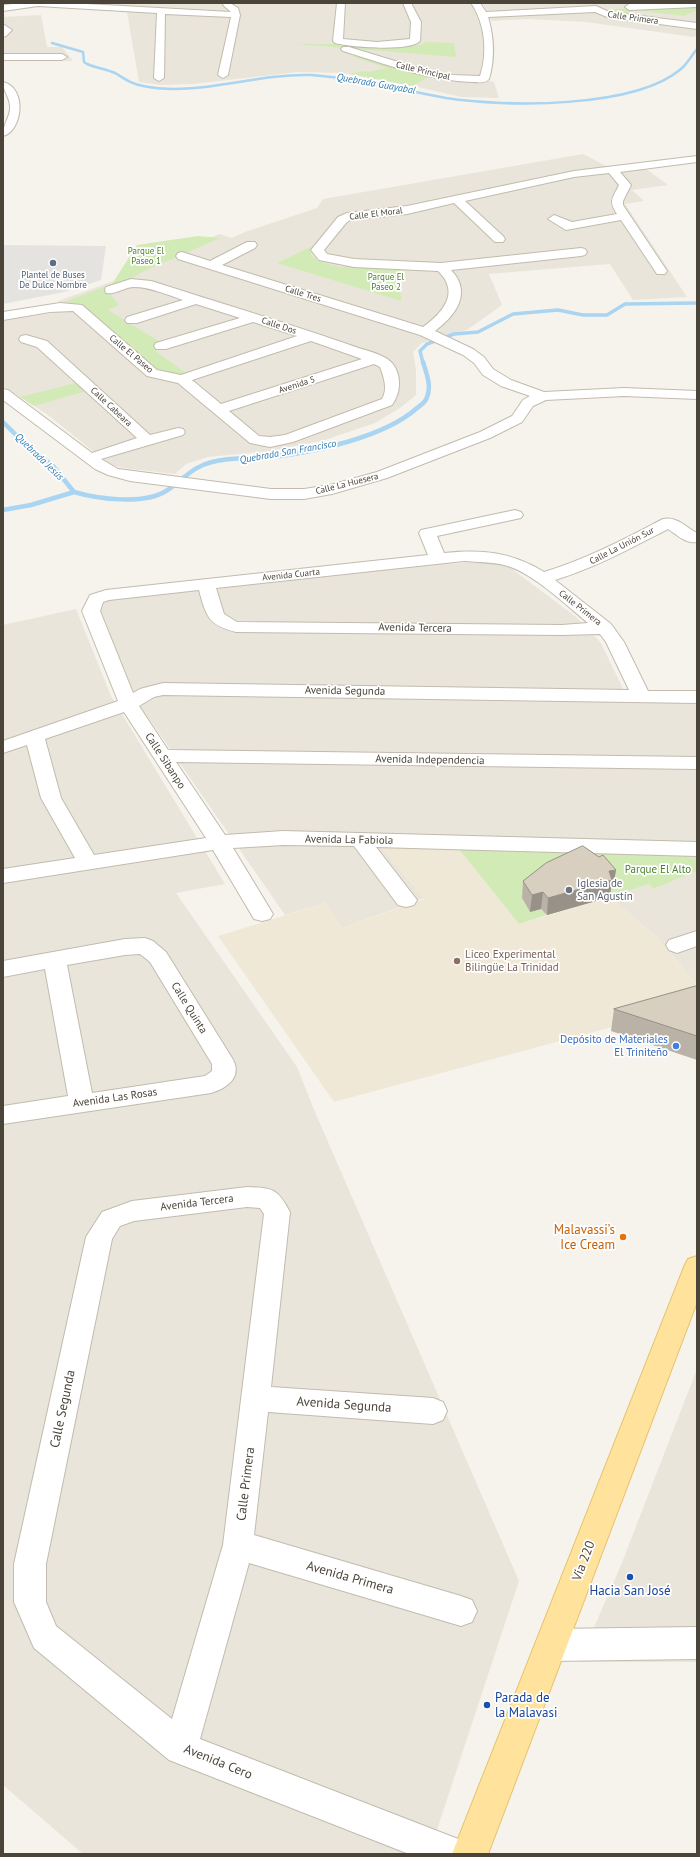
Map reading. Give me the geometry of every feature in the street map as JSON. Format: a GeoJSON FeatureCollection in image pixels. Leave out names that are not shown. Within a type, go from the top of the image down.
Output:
{"type":"FeatureCollection","features":[{"type":"Feature","properties":{"kind":"main road","name":"Vía 220"},"geometry":{"type":"LineString","coordinates":[[470,1854],[695,1278]]}},
{"type":"Feature","properties":{"kind":"street"},"geometry":{"type":"LineString","coordinates":[[3,8],[41,3],[161,12],[236,15]]}},
{"type":"Feature","properties":{"kind":"street"},"geometry":{"type":"LineString","coordinates":[[222,3],[236,10],[223,75]]}},
{"type":"Feature","properties":{"kind":"street"},"geometry":{"type":"LineString","coordinates":[[341,3],[338,41],[350,44],[402,44],[415,41],[416,22],[407,3]]}},
{"type":"Feature","properties":{"kind":"street"},"geometry":{"type":"LineString","coordinates":[[596,9],[697,4]]}},
{"type":"Feature","properties":{"kind":"street","name":"Calle Primera"},"geometry":{"type":"LineString","coordinates":[[479,9],[522,12],[596,9],[607,14],[697,26]]}},
{"type":"Feature","properties":{"kind":"street","name":"Calle Principal"},"geometry":{"type":"LineString","coordinates":[[346,49],[423,73],[452,78],[484,79],[488,61],[486,30],[479,9]]}},
{"type":"Feature","properties":{"kind":"street"},"geometry":{"type":"LineString","coordinates":[[159,78],[161,12]]}},
{"type":"Feature","properties":{"kind":"street"},"geometry":{"type":"LineString","coordinates":[[3,27],[7,30],[3,34]]}},
{"type":"Feature","properties":{"kind":"street"},"geometry":{"type":"LineString","coordinates":[[3,57],[62,57]]}},
{"type":"Feature","properties":{"kind":"street"},"geometry":{"type":"LineString","coordinates":[[3,85],[11,94],[16,107],[12,122],[3,133]]}},
{"type":"Feature","properties":{"kind":"street","name":"Calle El Moral"},"geometry":{"type":"LineString","coordinates":[[442,267],[354,264],[323,257],[317,250],[342,220],[347,217],[407,210],[574,174],[697,159]]}},
{"type":"Feature","properties":{"kind":"street"},"geometry":{"type":"LineString","coordinates":[[612,170],[626,185],[617,201],[620,211],[661,271]]}},
{"type":"Feature","properties":{"kind":"street"},"geometry":{"type":"LineString","coordinates":[[456,199],[499,239]]}},
{"type":"Feature","properties":{"kind":"street"},"geometry":{"type":"LineString","coordinates":[[212,265],[251,245]]}},
{"type":"Feature","properties":{"kind":"street"},"geometry":{"type":"LineString","coordinates":[[442,267],[581,252]]}},
{"type":"Feature","properties":{"kind":"street","name":"Calle Tres"},"geometry":{"type":"LineString","coordinates":[[182,256],[431,335]]}},
{"type":"Feature","properties":{"kind":"street"},"geometry":{"type":"LineString","coordinates":[[442,267],[453,280],[454,298],[450,310],[431,335],[453,344],[479,360],[488,372],[506,383],[544,396]]}},
{"type":"Feature","properties":{"kind":"street","name":"Calle Dos"},"geometry":{"type":"LineString","coordinates":[[111,290],[131,283],[139,283],[311,336],[376,359],[386,365],[393,391],[392,396],[387,402],[295,436],[270,442],[255,440],[218,410]]}},
{"type":"Feature","properties":{"kind":"street"},"geometry":{"type":"LineString","coordinates":[[132,320],[196,300]]}},
{"type":"Feature","properties":{"kind":"street","name":"Calle El Paseo"},"geometry":{"type":"LineString","coordinates":[[3,316],[57,308],[77,308],[152,373],[182,379]]}},
{"type":"Feature","properties":{"kind":"street"},"geometry":{"type":"LineString","coordinates":[[161,346],[253,318]]}},
{"type":"Feature","properties":{"kind":"street"},"geometry":{"type":"LineString","coordinates":[[182,379],[311,336]]}},
{"type":"Feature","properties":{"kind":"street","name":"Calle Cabeara"},"geometry":{"type":"LineString","coordinates":[[26,339],[42,344],[147,440]]}},
{"type":"Feature","properties":{"kind":"street","name":"Avenida 5"},"geometry":{"type":"LineString","coordinates":[[218,410],[376,359]]}},
{"type":"Feature","properties":{"kind":"street"},"geometry":{"type":"LineString","coordinates":[[182,379],[218,410]]}},
{"type":"Feature","properties":{"kind":"street","name":"Calle La Huesera"},"geometry":{"type":"LineString","coordinates":[[3,393],[100,466],[113,472],[130,476],[270,494],[304,494],[332,489],[382,475],[484,435],[517,419],[528,402],[544,396],[624,392],[697,395]]}},
{"type":"Feature","properties":{"kind":"street"},"geometry":{"type":"LineString","coordinates":[[90,458],[178,432]]}},
{"type":"Feature","properties":{"kind":"street"},"geometry":{"type":"LineString","coordinates":[[439,560],[427,533],[515,515]]}},
{"type":"Feature","properties":{"kind":"street","name":"Calle La Unión Sur"},"geometry":{"type":"LineString","coordinates":[[542,578],[579,567],[598,559],[669,522],[695,539]]}},
{"type":"Feature","properties":{"kind":"street","name":"Avenida Cuarta"},"geometry":{"type":"LineString","coordinates":[[96,599],[106,594],[439,560],[464,556],[487,557]]}},
{"type":"Feature","properties":{"kind":"street","name":"Calle Primera"},"geometry":{"type":"LineString","coordinates":[[487,557],[508,560],[526,568],[542,578],[605,628],[615,642],[641,696]]}},
{"type":"Feature","properties":{"kind":"street","name":"Avenida Tercera"},"geometry":{"type":"LineString","coordinates":[[206,584],[219,621],[226,625],[236,627],[546,630],[605,628]]}},
{"type":"Feature","properties":{"kind":"street","name":"Calle Sibanpo"},"geometry":{"type":"LineString","coordinates":[[96,599],[91,611],[128,704],[219,842],[262,914]]}},
{"type":"Feature","properties":{"kind":"street","name":"Avenida Segunda"},"geometry":{"type":"LineString","coordinates":[[3,747],[128,704],[147,693],[175,688],[697,697]]}},
{"type":"Feature","properties":{"kind":"street"},"geometry":{"type":"LineString","coordinates":[[34,736],[51,798],[88,862]]}},
{"type":"Feature","properties":{"kind":"street","name":"Avenida Independencia"},"geometry":{"type":"LineString","coordinates":[[162,756],[697,763]]}},
{"type":"Feature","properties":{"kind":"street","name":"Avenida La Fabiola"},"geometry":{"type":"LineString","coordinates":[[3,876],[219,842],[283,838],[697,849]]}},
{"type":"Feature","properties":{"kind":"street"},"geometry":{"type":"LineString","coordinates":[[360,840],[406,900]]}},
{"type":"Feature","properties":{"kind":"street","name":"Calle Quinta"},"geometry":{"type":"LineString","coordinates":[[55,961],[125,947],[145,946],[158,957],[224,1064],[224,1075]]}},
{"type":"Feature","properties":{"kind":"street"},"geometry":{"type":"LineString","coordinates":[[3,969],[55,961],[82,1103]]}},
{"type":"Feature","properties":{"kind":"street","name":"Avenida Las Rosas"},"geometry":{"type":"LineString","coordinates":[[3,1114],[210,1084],[224,1075]]}},
{"type":"Feature","properties":{"kind":"street","name":"Avenida Tercera"},"geometry":{"type":"LineString","coordinates":[[111,1219],[132,1211],[247,1197],[267,1198],[277,1212]]}},
{"type":"Feature","properties":{"kind":"street","name":"Calle Primera"},"geometry":{"type":"LineString","coordinates":[[181,1748],[238,1545],[277,1212]]}},
{"type":"Feature","properties":{"kind":"street","name":"Calle Segunda"},"geometry":{"type":"LineString","coordinates":[[30,1602],[30,1564],[97,1245],[99,1237],[111,1219]]}},
{"type":"Feature","properties":{"kind":"street","name":"Avenida Segunda"},"geometry":{"type":"LineString","coordinates":[[255,1399],[433,1411]]}},
{"type":"Feature","properties":{"kind":"street","name":"Avenida Primera"},"geometry":{"type":"LineString","coordinates":[[238,1545],[461,1611]]}},
{"type":"Feature","properties":{"kind":"street","name":"Avenida Cero"},"geometry":{"type":"LineString","coordinates":[[30,1602],[45,1637],[181,1748],[454,1854]]}},
{"type":"Feature","properties":{"kind":"street"},"geometry":{"type":"LineString","coordinates":[[552,1645],[697,1643]]}},
{"type":"Feature","properties":{"kind":"shaded area"},"geometry":{"type":"Polygon","coordinates":[[[52,3],[469,3],[477,14],[483,29],[485,60],[480,78],[494,82],[499,98],[461,97],[396,82],[343,73],[298,72],[193,84],[161,85],[139,82],[127,12],[43,6],[52,3]]]}},
{"type":"Feature","properties":{"kind":"shaded area"},"geometry":{"type":"Polygon","coordinates":[[[697,3],[697,35],[694,37],[586,22],[528,19],[491,21],[483,4],[697,3]]]}},
{"type":"Feature","properties":{"kind":"shaded area"},"geometry":{"type":"Polygon","coordinates":[[[41,15],[47,47],[62,47],[73,61],[3,60],[3,17],[41,15]]]}},
{"type":"Feature","properties":{"kind":"shaded area"},"geometry":{"type":"Polygon","coordinates":[[[583,154],[616,171],[645,168],[668,185],[632,190],[644,201],[625,204],[687,297],[633,300],[610,264],[489,274],[502,305],[467,330],[444,335],[422,343],[413,352],[416,370],[416,395],[400,408],[375,423],[325,440],[270,451],[208,457],[186,464],[175,474],[122,468],[109,464],[48,415],[3,386],[3,320],[68,311],[58,301],[125,277],[181,249],[220,234],[231,238],[317,208],[323,199],[583,154]]]}},
{"type":"Feature","properties":{"kind":"shaded area","name":"Plantel de Buses De Dulce Nombre"},"geometry":{"type":"Polygon","coordinates":[[[3,245],[106,246],[101,280],[64,292],[3,304],[3,245]]]}},
{"type":"Feature","properties":{"kind":"shaded area"},"geometry":{"type":"Polygon","coordinates":[[[485,562],[508,566],[576,617],[601,643],[629,701],[697,704],[697,859],[694,854],[382,848],[424,898],[342,928],[325,903],[285,915],[150,720],[139,708],[97,611],[104,599],[444,564],[485,562]]]}},
{"type":"Feature","properties":{"kind":"shaded area"},"geometry":{"type":"Polygon","coordinates":[[[76,609],[111,696],[225,884],[176,893],[297,1067],[315,1112],[519,1581],[429,1854],[83,1854],[3,1785],[3,625],[76,609]]]}},
{"type":"Feature","properties":{"kind":"shaded area","name":"Liceo Experimental Bilingüe La Trinidad"},"geometry":{"type":"Polygon","coordinates":[[[382,848],[458,848],[519,924],[610,897],[658,938],[697,985],[697,1004],[334,1102],[218,936],[325,903],[342,928],[424,899],[382,848]]]}},
{"type":"Feature","properties":{"kind":"shaded area"},"geometry":{"type":"Polygon","coordinates":[[[697,871],[697,985],[658,938],[610,897],[649,884],[653,889],[697,871]]]}},
{"type":"Feature","properties":{"kind":"shaded area"},"geometry":{"type":"Polygon","coordinates":[[[697,1369],[697,1662],[579,1662],[621,1565],[697,1369]]]}},
{"type":"Feature","properties":{"kind":"green space"},"geometry":{"type":"Polygon","coordinates":[[[697,5],[697,10],[684,16],[634,10],[625,16],[608,14],[604,10],[697,5]]]}},
{"type":"Feature","properties":{"kind":"green space"},"geometry":{"type":"Polygon","coordinates":[[[427,42],[454,43],[456,57],[296,44],[335,44],[342,46],[419,45],[427,42]]]}},
{"type":"Feature","properties":{"kind":"green space"},"geometry":{"type":"Polygon","coordinates":[[[351,56],[360,56],[429,77],[412,86],[349,74],[387,68],[351,56]]]}},
{"type":"Feature","properties":{"kind":"green space","name":"Parque El Paseo 1"},"geometry":{"type":"Polygon","coordinates":[[[198,236],[220,238],[142,272],[126,282],[105,288],[119,305],[108,310],[168,347],[155,351],[186,373],[178,376],[154,371],[115,334],[78,304],[64,302],[112,284],[137,245],[198,236]]]}},
{"type":"Feature","properties":{"kind":"green space","name":"Parque El Paseo 2"},"geometry":{"type":"Polygon","coordinates":[[[313,246],[311,255],[318,261],[340,267],[400,268],[401,301],[277,263],[313,246]]]}},
{"type":"Feature","properties":{"kind":"green space"},"geometry":{"type":"Polygon","coordinates":[[[76,383],[86,391],[34,406],[20,397],[76,383]]]}},
{"type":"Feature","properties":{"kind":"green space","name":"Parque El Alto"},"geometry":{"type":"Polygon","coordinates":[[[458,848],[694,854],[697,859],[697,871],[653,889],[649,884],[610,897],[606,888],[613,887],[601,872],[596,874],[580,863],[544,880],[529,892],[532,897],[523,900],[530,912],[541,909],[547,915],[519,924],[458,848]]]}},
{"type":"Feature","properties":{"kind":"building"},"geometry":{"type":"Polygon","coordinates":[[[583,846],[599,857],[603,855],[616,870],[609,871],[612,880],[548,898],[543,892],[532,895],[523,881],[546,863],[583,846]]]}},
{"type":"Feature","properties":{"kind":"building"},"geometry":{"type":"Polygon","coordinates":[[[697,986],[697,1036],[614,1009],[697,986]]]}},
{"type":"Feature","properties":{"kind":"waterway","name":"Quebrada Guayabal"},"geometry":{"type":"LineString","coordinates":[[52,43],[83,52],[84,62],[87,64],[115,73],[132,83],[164,89],[185,89],[269,77],[311,75],[362,81],[446,98],[501,103],[568,102],[602,98],[633,92],[660,82],[681,69],[697,49]]}},
{"type":"Feature","properties":{"kind":"waterway","name":"Quebrada San Francisco"},"geometry":{"type":"LineString","coordinates":[[423,363],[420,351],[427,344],[454,334],[478,332],[513,314],[558,310],[583,315],[607,315],[625,304],[697,303]]}},
{"type":"Feature","properties":{"kind":"waterway","name":"Quebrada San Francisco"},"geometry":{"type":"LineString","coordinates":[[74,492],[95,497],[121,499],[146,498],[166,491],[193,470],[212,462],[227,459],[264,458],[289,455],[349,442],[368,435],[403,418],[422,405],[426,400],[429,384],[423,362]]}},
{"type":"Feature","properties":{"kind":"waterway","name":"Quebrada Jesús"},"geometry":{"type":"LineString","coordinates":[[3,422],[26,445],[53,466],[74,492]]}},
{"type":"Feature","properties":{"kind":"waterway"},"geometry":{"type":"LineString","coordinates":[[3,510],[31,505],[74,492]]}},
{"type":"Feature","properties":{"kind":"place","name":"Plantel de Buses De Dulce Nombre"},"geometry":{"type":"Point","coordinates":[53,263]}},
{"type":"Feature","properties":{"kind":"place","name":"Iglesia de San Agustín"},"geometry":{"type":"Point","coordinates":[569,890]}},
{"type":"Feature","properties":{"kind":"place","name":"Liceo Experimental Bilingüe La Trinidad"},"geometry":{"type":"Point","coordinates":[457,961]}},
{"type":"Feature","properties":{"kind":"place","name":"Depósito de Materiales El Triniteño"},"geometry":{"type":"Point","coordinates":[676,1046]}},
{"type":"Feature","properties":{"kind":"place","name":"Malavassi’s Ice Cream"},"geometry":{"type":"Point","coordinates":[623,1237]}},
{"type":"Feature","properties":{"kind":"place","name":"Hacia San José"},"geometry":{"type":"Point","coordinates":[630,1577]}},
{"type":"Feature","properties":{"kind":"place","name":"Parada de la Malavasi"},"geometry":{"type":"Point","coordinates":[487,1705]}}]}
